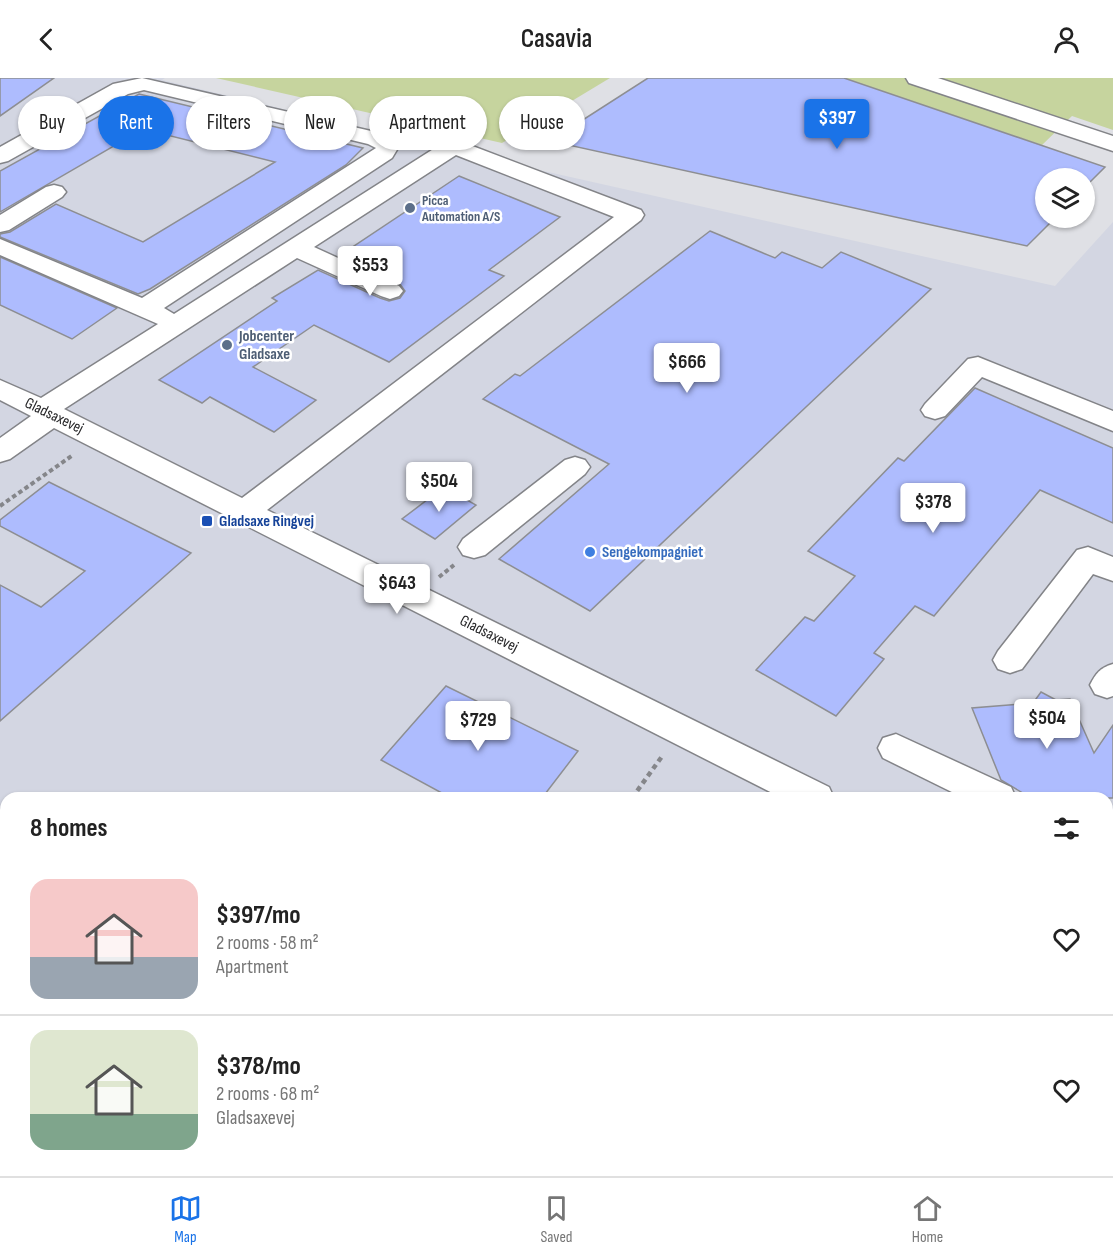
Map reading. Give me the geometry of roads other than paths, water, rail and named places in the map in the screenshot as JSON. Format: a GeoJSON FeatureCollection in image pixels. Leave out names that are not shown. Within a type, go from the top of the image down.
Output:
{"type":"FeatureCollection","features":[{"type":"Feature","properties":{"kind":"street"},"geometry":{"type":"LineString","coordinates":[[917,78],[1113,144]]}},
{"type":"Feature","properties":{"kind":"street"},"geometry":{"type":"LineString","coordinates":[[0,156],[121,89],[144,84],[376,139],[386,144],[387,148],[384,153],[144,309]]}},
{"type":"Feature","properties":{"kind":"street"},"geometry":{"type":"LineString","coordinates":[[0,452],[48,412],[178,324],[454,146],[632,215],[245,511]]}},
{"type":"Feature","properties":{"kind":"street"},"geometry":{"type":"LineString","coordinates":[[0,225],[54,192]]}},
{"type":"Feature","properties":{"kind":"street"},"geometry":{"type":"LineString","coordinates":[[0,246],[178,324]]}},
{"type":"Feature","properties":{"kind":"street"},"geometry":{"type":"LineString","coordinates":[[296,248],[390,291]]}},
{"type":"Feature","properties":{"kind":"street"},"geometry":{"type":"LineString","coordinates":[[934,410],[978,365],[1113,422]]}},
{"type":"Feature","properties":{"kind":"street","name":"Gladsaxevej"},"geometry":{"type":"LineString","coordinates":[[0,389],[804,792]]}},
{"type":"Feature","properties":{"kind":"street"},"geometry":{"type":"LineString","coordinates":[[474,547],[575,467]]}},
{"type":"Feature","properties":{"kind":"street"},"geometry":{"type":"LineString","coordinates":[[1010,660],[1088,558],[1113,570]]}},
{"type":"Feature","properties":{"kind":"street"},"geometry":{"type":"LineString","coordinates":[[896,748],[979,792]]}},
{"type":"Feature","properties":{"kind":"place","name":"Picca Automation A/S"},"geometry":{"type":"Point","coordinates":[410,208]}},
{"type":"Feature","properties":{"kind":"place","name":"Jobcenter Gladsaxe"},"geometry":{"type":"Point","coordinates":[227,345]}},
{"type":"Feature","properties":{"kind":"place","name":"Gladsaxe Ringvej"},"geometry":{"type":"Point","coordinates":[207,521]}},
{"type":"Feature","properties":{"kind":"place","name":"Sengekompagniet"},"geometry":{"type":"Point","coordinates":[590,552]}}]}
